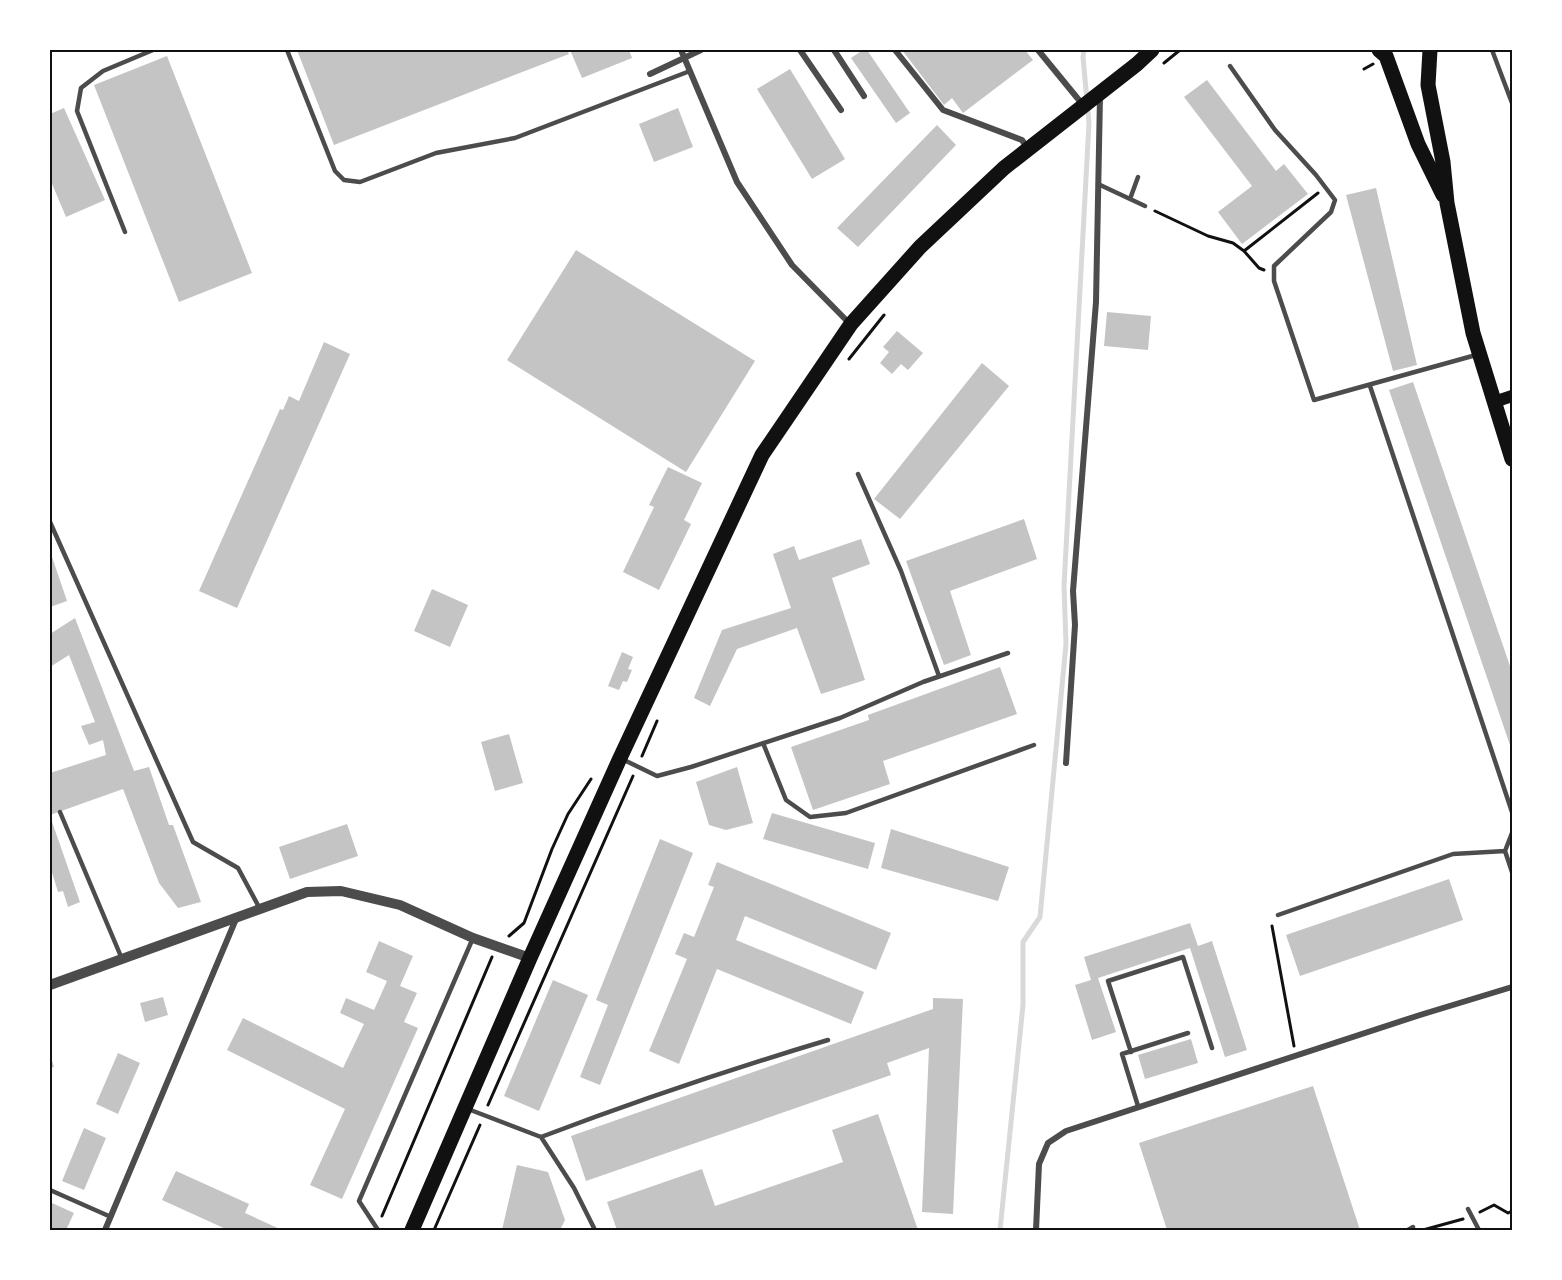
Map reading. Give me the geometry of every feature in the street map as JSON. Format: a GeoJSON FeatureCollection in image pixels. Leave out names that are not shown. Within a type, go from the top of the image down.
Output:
{"type":"FeatureCollection","features":[{"type":"Feature","properties":{"kind":"main road"},"geometry":{"type":"LineString","coordinates":[[412,1230],[620,758],[762,455],[851,324],[921,247],[1025,145],[1088,102],[1152,50]]}},
{"type":"Feature","properties":{"kind":"main road"},"geometry":{"type":"LineString","coordinates":[[1137,64],[1163,50]]}},
{"type":"Feature","properties":{"kind":"main road"},"geometry":{"type":"LineString","coordinates":[[1379,50],[1386,56],[1418,144],[1447,203]]}},
{"type":"Feature","properties":{"kind":"main road"},"geometry":{"type":"LineString","coordinates":[[1430,50],[1428,85],[1443,162],[1447,203],[1478,354],[1512,459]]}},
{"type":"Feature","properties":{"kind":"main road"},"geometry":{"type":"LineString","coordinates":[[1494,402],[1512,396]]}},
{"type":"Feature","properties":{"kind":"street"},"geometry":{"type":"LineString","coordinates":[[681,50],[737,182],[792,265],[851,324]]}},
{"type":"Feature","properties":{"kind":"street"},"geometry":{"type":"LineString","coordinates":[[650,74],[701,50]]}},
{"type":"Feature","properties":{"kind":"street"},"geometry":{"type":"LineString","coordinates":[[800,50],[841,110]]}},
{"type":"Feature","properties":{"kind":"street"},"geometry":{"type":"LineString","coordinates":[[834,50],[864,96]]}},
{"type":"Feature","properties":{"kind":"street"},"geometry":{"type":"LineString","coordinates":[[895,50],[943,110],[1025,145]]}},
{"type":"Feature","properties":{"kind":"street"},"geometry":{"type":"LineString","coordinates":[[1038,50],[1088,102],[1098,184],[1096,302],[1072,591],[1075,625],[1066,763]]}},
{"type":"Feature","properties":{"kind":"street"},"geometry":{"type":"LineString","coordinates":[[50,986],[307,892],[341,891],[400,905],[473,938],[531,958]]}},
{"type":"Feature","properties":{"kind":"street"},"geometry":{"type":"LineString","coordinates":[[105,1230],[236,919]]}},
{"type":"Feature","properties":{"kind":"street"},"geometry":{"type":"LineString","coordinates":[[1036,1230],[1039,1164],[1048,1143],[1066,1131],[1512,987]]}},
{"type":"Feature","properties":{"kind":"lane"},"geometry":{"type":"LineString","coordinates":[[125,232],[77,111],[81,88],[103,71],[153,50]]}},
{"type":"Feature","properties":{"kind":"lane"},"geometry":{"type":"LineString","coordinates":[[286,50],[335,171],[344,180],[360,182],[436,153],[515,138],[690,71]]}},
{"type":"Feature","properties":{"kind":"lane"},"geometry":{"type":"LineString","coordinates":[[1492,50],[1512,104]]}},
{"type":"Feature","properties":{"kind":"lane"},"geometry":{"type":"LineString","coordinates":[[1230,66],[1275,130],[1316,175],[1335,200],[1331,212],[1274,266],[1274,281],[1314,400],[1478,354]]}},
{"type":"Feature","properties":{"kind":"lane"},"geometry":{"type":"LineString","coordinates":[[1130,199],[1138,177]]}},
{"type":"Feature","properties":{"kind":"lane"},"geometry":{"type":"LineString","coordinates":[[1098,184],[1145,206]]}},
{"type":"Feature","properties":{"kind":"lane"},"geometry":{"type":"LineString","coordinates":[[1370,386],[1512,812]]}},
{"type":"Feature","properties":{"kind":"lane"},"geometry":{"type":"LineString","coordinates":[[858,474],[901,571],[939,676]]}},
{"type":"Feature","properties":{"kind":"lane"},"geometry":{"type":"LineString","coordinates":[[50,522],[193,842],[238,868],[260,909]]}},
{"type":"Feature","properties":{"kind":"lane"},"geometry":{"type":"LineString","coordinates":[[620,758],[657,776],[840,718],[939,676],[1008,653]]}},
{"type":"Feature","properties":{"kind":"lane"},"geometry":{"type":"LineString","coordinates":[[763,743],[786,800],[810,817],[846,813],[1034,745]]}},
{"type":"Feature","properties":{"kind":"lane"},"geometry":{"type":"LineString","coordinates":[[60,812],[122,959]]}},
{"type":"Feature","properties":{"kind":"lane"},"geometry":{"type":"LineString","coordinates":[[1512,833],[1505,851],[1512,873]]}},
{"type":"Feature","properties":{"kind":"lane"},"geometry":{"type":"LineString","coordinates":[[1278,915],[1453,854],[1505,851]]}},
{"type":"Feature","properties":{"kind":"lane"},"geometry":{"type":"LineString","coordinates":[[378,1230],[359,1201],[473,938]]}},
{"type":"Feature","properties":{"kind":"lane"},"geometry":{"type":"LineString","coordinates":[[1131,1052],[1108,981],[1183,957],[1212,1048]]}},
{"type":"Feature","properties":{"kind":"lane"},"geometry":{"type":"LineString","coordinates":[[1138,1106],[1122,1054],[1188,1034]]}},
{"type":"Feature","properties":{"kind":"lane"},"geometry":{"type":"LineString","coordinates":[[542,1137],[645,1097],[734,1067],[828,1040]]}},
{"type":"Feature","properties":{"kind":"lane"},"geometry":{"type":"LineString","coordinates":[[465,1108],[542,1137],[574,1188],[595,1230]]}},
{"type":"Feature","properties":{"kind":"lane"},"geometry":{"type":"LineString","coordinates":[[50,1190],[111,1217]]}},
{"type":"Feature","properties":{"kind":"lane"},"geometry":{"type":"LineString","coordinates":[[1468,1209],[1479,1230]]}},
{"type":"Feature","properties":{"kind":"lane"},"geometry":{"type":"LineString","coordinates":[[1408,1230],[1413,1227]]}},
{"type":"Feature","properties":{"kind":"path"},"geometry":{"type":"LineString","coordinates":[[1244,251],[1319,192]]}},
{"type":"Feature","properties":{"kind":"path"},"geometry":{"type":"LineString","coordinates":[[1145,206],[1208,236],[1233,243],[1244,251],[1259,268],[1274,273]]}},
{"type":"Feature","properties":{"kind":"path"},"geometry":{"type":"LineString","coordinates":[[846,363],[888,308]]}},
{"type":"Feature","properties":{"kind":"path"},"geometry":{"type":"LineString","coordinates":[[434,1230],[661,712]]}},
{"type":"Feature","properties":{"kind":"path"},"geometry":{"type":"LineString","coordinates":[[1272,927],[1278,948],[1294,1047]]}},
{"type":"Feature","properties":{"kind":"building"},"geometry":{"type":"Polygon","coordinates":[[[297,50],[567,50],[569,54],[334,145],[297,50]]]}},
{"type":"Feature","properties":{"kind":"building"},"geometry":{"type":"Polygon","coordinates":[[[570,50],[629,50],[632,58],[582,78],[570,50]]]}},
{"type":"Feature","properties":{"kind":"building"},"geometry":{"type":"Polygon","coordinates":[[[867,50],[910,113],[896,123],[851,58],[867,50]]]}},
{"type":"Feature","properties":{"kind":"building"},"geometry":{"type":"Polygon","coordinates":[[[902,50],[1025,50],[1033,60],[963,113],[952,98],[944,105],[902,50]]]}},
{"type":"Feature","properties":{"kind":"building"},"geometry":{"type":"Polygon","coordinates":[[[167,56],[252,273],[179,302],[94,85],[167,56]]]}},
{"type":"Feature","properties":{"kind":"building"},"geometry":{"type":"Polygon","coordinates":[[[790,69],[845,159],[812,179],[757,89],[790,69]]]}},
{"type":"Feature","properties":{"kind":"building"},"geometry":{"type":"Polygon","coordinates":[[[1207,80],[1276,171],[1284,164],[1308,194],[1242,244],[1218,212],[1252,186],[1184,97],[1207,80]]]}},
{"type":"Feature","properties":{"kind":"building"},"geometry":{"type":"Polygon","coordinates":[[[64,108],[105,200],[66,217],[50,179],[50,114],[64,108]]]}},
{"type":"Feature","properties":{"kind":"building"},"geometry":{"type":"Polygon","coordinates":[[[678,108],[693,147],[654,162],[639,124],[678,108]]]}},
{"type":"Feature","properties":{"kind":"building"},"geometry":{"type":"Polygon","coordinates":[[[937,125],[956,145],[858,247],[837,228],[937,125]]]}},
{"type":"Feature","properties":{"kind":"building"},"geometry":{"type":"Polygon","coordinates":[[[1376,188],[1417,365],[1393,371],[1346,195],[1376,188]]]}},
{"type":"Feature","properties":{"kind":"building"},"geometry":{"type":"Polygon","coordinates":[[[576,250],[755,361],[686,472],[507,360],[576,250]]]}},
{"type":"Feature","properties":{"kind":"building"},"geometry":{"type":"Polygon","coordinates":[[[1107,312],[1151,316],[1148,350],[1104,346],[1107,312]]]}},
{"type":"Feature","properties":{"kind":"building"},"geometry":{"type":"Polygon","coordinates":[[[897,331],[923,353],[908,370],[901,364],[892,374],[880,363],[889,352],[883,347],[897,331]]]}},
{"type":"Feature","properties":{"kind":"building"},"geometry":{"type":"Polygon","coordinates":[[[324,342],[350,354],[237,608],[199,591],[280,409],[283,410],[289,396],[299,401],[324,342]]]}},
{"type":"Feature","properties":{"kind":"building"},"geometry":{"type":"Polygon","coordinates":[[[982,363],[1009,386],[900,519],[874,499],[982,363]]]}},
{"type":"Feature","properties":{"kind":"building"},"geometry":{"type":"Polygon","coordinates":[[[1413,382],[1512,672],[1512,751],[1389,390],[1413,382]]]}},
{"type":"Feature","properties":{"kind":"building"},"geometry":{"type":"Polygon","coordinates":[[[668,467],[702,483],[684,520],[691,524],[659,590],[623,572],[654,507],[649,505],[668,467]]]}},
{"type":"Feature","properties":{"kind":"building"},"geometry":{"type":"Polygon","coordinates":[[[1024,519],[1037,559],[950,591],[971,655],[944,665],[906,561],[1024,519]]]}},
{"type":"Feature","properties":{"kind":"building"},"geometry":{"type":"Polygon","coordinates":[[[861,539],[870,564],[832,578],[865,680],[821,694],[797,628],[737,649],[710,706],[694,698],[722,630],[791,608],[773,554],[794,546],[799,560],[861,539]]]}},
{"type":"Feature","properties":{"kind":"building"},"geometry":{"type":"Polygon","coordinates":[[[50,551],[67,601],[50,607],[50,551]]]}},
{"type":"Feature","properties":{"kind":"building"},"geometry":{"type":"Polygon","coordinates":[[[432,589],[468,605],[450,647],[414,631],[432,589]]]}},
{"type":"Feature","properties":{"kind":"building"},"geometry":{"type":"Polygon","coordinates":[[[75,618],[134,771],[149,767],[169,825],[173,825],[201,902],[178,908],[159,883],[123,789],[50,815],[50,773],[106,755],[103,740],[89,745],[81,726],[95,722],[69,655],[50,667],[50,634],[75,618]]]}},
{"type":"Feature","properties":{"kind":"building"},"geometry":{"type":"Polygon","coordinates":[[[622,652],[633,657],[628,669],[632,670],[627,682],[623,681],[619,690],[608,686],[622,652]]]}},
{"type":"Feature","properties":{"kind":"building"},"geometry":{"type":"Polygon","coordinates":[[[1000,667],[1017,714],[883,761],[890,784],[813,810],[791,747],[869,720],[868,715],[1000,667]]]}},
{"type":"Feature","properties":{"kind":"building"},"geometry":{"type":"Polygon","coordinates":[[[509,734],[523,783],[495,791],[481,742],[509,734]]]}},
{"type":"Feature","properties":{"kind":"building"},"geometry":{"type":"Polygon","coordinates":[[[737,767],[753,823],[726,830],[709,825],[696,782],[737,767]]]}},
{"type":"Feature","properties":{"kind":"building"},"geometry":{"type":"Polygon","coordinates":[[[772,813],[875,843],[868,869],[763,839],[772,813]]]}},
{"type":"Feature","properties":{"kind":"building"},"geometry":{"type":"Polygon","coordinates":[[[50,816],[80,902],[68,907],[63,891],[58,892],[50,866],[50,816]]]}},
{"type":"Feature","properties":{"kind":"building"},"geometry":{"type":"Polygon","coordinates":[[[347,824],[358,856],[290,879],[279,847],[347,824]]]}},
{"type":"Feature","properties":{"kind":"building"},"geometry":{"type":"Polygon","coordinates":[[[891,829],[1009,867],[998,901],[881,868],[891,829]]]}},
{"type":"Feature","properties":{"kind":"building"},"geometry":{"type":"Polygon","coordinates":[[[660,839],[693,853],[600,1085],[580,1077],[608,1005],[596,1000],[660,839]]]}},
{"type":"Feature","properties":{"kind":"building"},"geometry":{"type":"Polygon","coordinates":[[[717,862],[891,933],[876,970],[745,916],[736,940],[864,992],[851,1024],[717,969],[679,1064],[649,1051],[687,959],[675,954],[684,933],[694,937],[714,887],[708,885],[717,862]]]}},
{"type":"Feature","properties":{"kind":"building"},"geometry":{"type":"Polygon","coordinates":[[[1449,879],[1463,920],[1300,976],[1286,935],[1449,879]]]}},
{"type":"Feature","properties":{"kind":"building"},"geometry":{"type":"Polygon","coordinates":[[[1190,923],[1198,946],[1212,941],[1247,1050],[1225,1057],[1190,948],[1098,978],[1116,1032],[1092,1040],[1075,985],[1091,980],[1084,957],[1190,923]]]}},
{"type":"Feature","properties":{"kind":"building"},"geometry":{"type":"Polygon","coordinates":[[[379,941],[413,956],[400,986],[417,993],[404,1022],[418,1028],[342,1199],[310,1185],[345,1109],[227,1050],[243,1018],[343,1068],[364,1024],[340,1013],[346,998],[374,1010],[387,981],[366,972],[379,941]]]}},
{"type":"Feature","properties":{"kind":"building"},"geometry":{"type":"Polygon","coordinates":[[[553,980],[588,995],[539,1111],[504,1096],[553,980]]]}},
{"type":"Feature","properties":{"kind":"building"},"geometry":{"type":"Polygon","coordinates":[[[163,997],[168,1015],[145,1022],[140,1003],[163,997]]]}},
{"type":"Feature","properties":{"kind":"building"},"geometry":{"type":"Polygon","coordinates":[[[933,998],[963,999],[953,1214],[922,1212],[929,1048],[887,1063],[891,1075],[586,1181],[571,1136],[933,1009],[933,998]]]}},
{"type":"Feature","properties":{"kind":"building"},"geometry":{"type":"Polygon","coordinates":[[[1191,1039],[1198,1063],[1145,1079],[1138,1055],[1191,1039]]]}},
{"type":"Feature","properties":{"kind":"building"},"geometry":{"type":"Polygon","coordinates":[[[118,1053],[140,1063],[118,1114],[96,1104],[118,1053]]]}},
{"type":"Feature","properties":{"kind":"building"},"geometry":{"type":"Polygon","coordinates":[[[50,1054],[54,1067],[50,1068],[50,1054]]]}},
{"type":"Feature","properties":{"kind":"building"},"geometry":{"type":"Polygon","coordinates":[[[1313,1086],[1360,1230],[1167,1230],[1139,1143],[1313,1086]]]}},
{"type":"Feature","properties":{"kind":"building"},"geometry":{"type":"Polygon","coordinates":[[[878,1114],[918,1230],[617,1230],[607,1202],[702,1169],[715,1206],[843,1162],[832,1130],[878,1114]]]}},
{"type":"Feature","properties":{"kind":"building"},"geometry":{"type":"Polygon","coordinates":[[[84,1128],[106,1138],[84,1190],[62,1181],[84,1128]]]}},
{"type":"Feature","properties":{"kind":"building"},"geometry":{"type":"Polygon","coordinates":[[[517,1165],[548,1172],[565,1220],[560,1230],[502,1230],[517,1165]]]}},
{"type":"Feature","properties":{"kind":"building"},"geometry":{"type":"Polygon","coordinates":[[[176,1171],[249,1204],[245,1213],[282,1230],[228,1230],[162,1200],[176,1171]]]}},
{"type":"Feature","properties":{"kind":"building"},"geometry":{"type":"Polygon","coordinates":[[[52,1203],[74,1213],[66,1230],[50,1230],[52,1203]]]}},
{"type":"Feature","properties":{"kind":"waterway"},"geometry":{"type":"LineString","coordinates":[[1000,1230],[1023,1005],[1023,942],[1040,917],[1066,644],[1064,586],[1089,123],[1084,50]]}}]}
